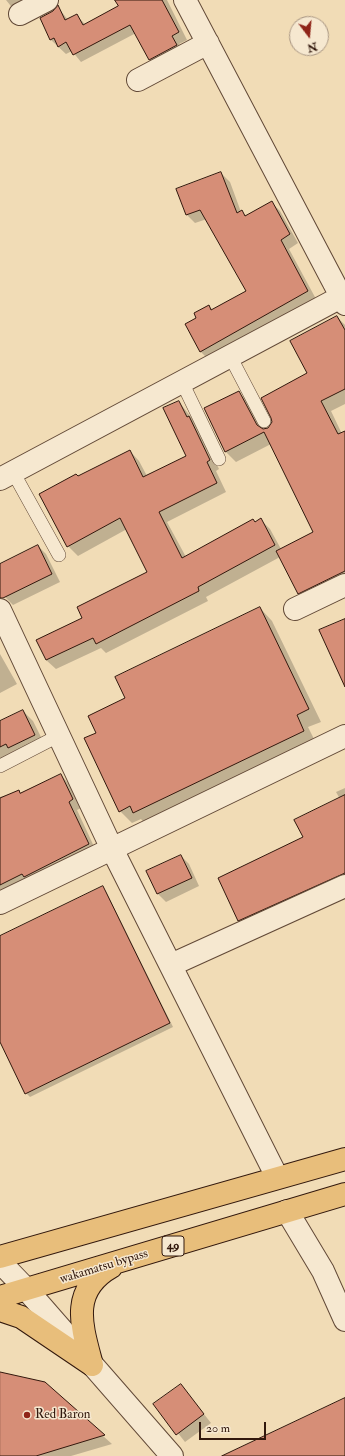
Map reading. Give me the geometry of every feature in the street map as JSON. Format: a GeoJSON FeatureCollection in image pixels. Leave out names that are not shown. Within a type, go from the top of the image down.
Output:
{"type":"FeatureCollection","features":[{"type":"Feature","properties":{"kind":"highway"},"geometry":{"type":"LineString","coordinates":[[0,1257],[345,1158]]}},
{"type":"Feature","properties":{"kind":"highway","name":"wakamatsu bypass"},"geometry":{"type":"LineString","coordinates":[[0,1297],[345,1194]]}},
{"type":"Feature","properties":{"kind":"highway"},"geometry":{"type":"LineString","coordinates":[[92,1365],[82,1322],[81,1304],[89,1287],[97,1277],[118,1262]]}},
{"type":"Feature","properties":{"kind":"highway"},"geometry":{"type":"LineString","coordinates":[[0,1310],[21,1317],[92,1365]]}},
{"type":"Feature","properties":{"kind":"street"},"geometry":{"type":"LineString","coordinates":[[20,14],[47,0]]}},
{"type":"Feature","properties":{"kind":"street"},"geometry":{"type":"LineString","coordinates":[[6,475],[230,356],[343,301],[185,0]]}},
{"type":"Feature","properties":{"kind":"street"},"geometry":{"type":"LineString","coordinates":[[138,80],[208,43]]}},
{"type":"Feature","properties":{"kind":"street"},"geometry":{"type":"LineString","coordinates":[[295,610],[345,585]]}},
{"type":"Feature","properties":{"kind":"street"},"geometry":{"type":"LineString","coordinates":[[0,610],[60,735],[112,849],[277,1177]]}},
{"type":"Feature","properties":{"kind":"street"},"geometry":{"type":"LineString","coordinates":[[0,903],[345,736]]}},
{"type":"Feature","properties":{"kind":"street"},"geometry":{"type":"LineString","coordinates":[[171,965],[345,886]]}},
{"type":"Feature","properties":{"kind":"street"},"geometry":{"type":"LineString","coordinates":[[287,1211],[323,1271],[345,1320]]}},
{"type":"Feature","properties":{"kind":"street"},"geometry":{"type":"LineString","coordinates":[[0,1262],[27,1290],[172,1456]]}},
{"type":"Feature","properties":{"kind":"lane"},"geometry":{"type":"LineString","coordinates":[[230,356],[264,421]]}},
{"type":"Feature","properties":{"kind":"lane"},"geometry":{"type":"LineString","coordinates":[[182,382],[220,459]]}},
{"type":"Feature","properties":{"kind":"lane"},"geometry":{"type":"LineString","coordinates":[[6,475],[59,555]]}},
{"type":"Feature","properties":{"kind":"lane"},"geometry":{"type":"LineString","coordinates":[[0,766],[60,735]]}},
{"type":"Feature","properties":{"kind":"building"},"geometry":{"type":"Polygon","coordinates":[[[115,0],[162,0],[179,32],[172,36],[177,45],[149,60],[130,25],[73,55],[66,42],[58,47],[54,38],[50,40],[40,18],[53,11],[58,5],[65,20],[77,14],[83,25],[118,6],[115,0]]]}},
{"type":"Feature","properties":{"kind":"building"},"geometry":{"type":"Polygon","coordinates":[[[221,172],[237,213],[242,210],[245,216],[272,201],[290,234],[281,240],[308,291],[200,352],[185,324],[196,318],[194,313],[209,305],[211,310],[246,291],[200,210],[186,215],[176,189],[221,172]]]}},
{"type":"Feature","properties":{"kind":"building"},"geometry":{"type":"Polygon","coordinates":[[[337,316],[345,330],[345,389],[321,401],[338,434],[345,431],[345,571],[298,594],[276,551],[313,532],[264,432],[225,452],[204,408],[239,391],[257,425],[263,429],[268,428],[272,422],[261,398],[307,373],[290,341],[337,316]]]}},
{"type":"Feature","properties":{"kind":"building"},"geometry":{"type":"Polygon","coordinates":[[[179,401],[187,417],[189,416],[210,460],[207,462],[217,483],[159,512],[182,558],[253,519],[255,522],[261,518],[275,545],[198,587],[199,591],[96,644],[93,638],[46,660],[36,640],[82,618],[77,607],[147,572],[120,518],[67,547],[39,494],[76,474],[78,476],[130,450],[143,477],[186,456],[163,408],[179,401]]]}},
{"type":"Feature","properties":{"kind":"building"},"geometry":{"type":"Polygon","coordinates":[[[38,545],[52,574],[3,598],[0,598],[0,564],[38,545]]]}},
{"type":"Feature","properties":{"kind":"building"},"geometry":{"type":"Polygon","coordinates":[[[260,607],[309,709],[297,715],[304,731],[133,813],[130,806],[119,812],[84,738],[96,733],[88,716],[125,698],[115,677],[260,607]]]}},
{"type":"Feature","properties":{"kind":"building"},"geometry":{"type":"Polygon","coordinates":[[[345,619],[345,687],[319,630],[345,619]]]}},
{"type":"Feature","properties":{"kind":"building"},"geometry":{"type":"Polygon","coordinates":[[[23,710],[35,735],[8,748],[6,744],[0,747],[0,721],[23,710]]]}},
{"type":"Feature","properties":{"kind":"building"},"geometry":{"type":"Polygon","coordinates":[[[61,774],[73,799],[69,802],[89,844],[24,877],[22,874],[0,885],[0,798],[19,790],[20,793],[61,774]]]}},
{"type":"Feature","properties":{"kind":"building"},"geometry":{"type":"Polygon","coordinates":[[[345,795],[345,873],[238,921],[218,878],[303,837],[294,820],[345,795]]]}},
{"type":"Feature","properties":{"kind":"building"},"geometry":{"type":"Polygon","coordinates":[[[181,855],[192,878],[157,894],[146,871],[181,855]]]}},
{"type":"Feature","properties":{"kind":"building"},"geometry":{"type":"Polygon","coordinates":[[[103,886],[170,1023],[25,1094],[0,1042],[0,936],[103,886]]]}},
{"type":"Feature","properties":{"kind":"building"},"geometry":{"type":"Polygon","coordinates":[[[0,1372],[45,1382],[105,1435],[36,1456],[0,1456],[0,1372]]]}},
{"type":"Feature","properties":{"kind":"building"},"geometry":{"type":"Polygon","coordinates":[[[181,1384],[204,1414],[176,1435],[153,1404],[181,1384]]]}},
{"type":"Feature","properties":{"kind":"building"},"geometry":{"type":"Polygon","coordinates":[[[345,1398],[345,1456],[222,1456],[345,1398]]]}},
{"type":"Feature","properties":{"kind":"place","name":"Red Baron"},"geometry":{"type":"Point","coordinates":[27,1415]}}]}
